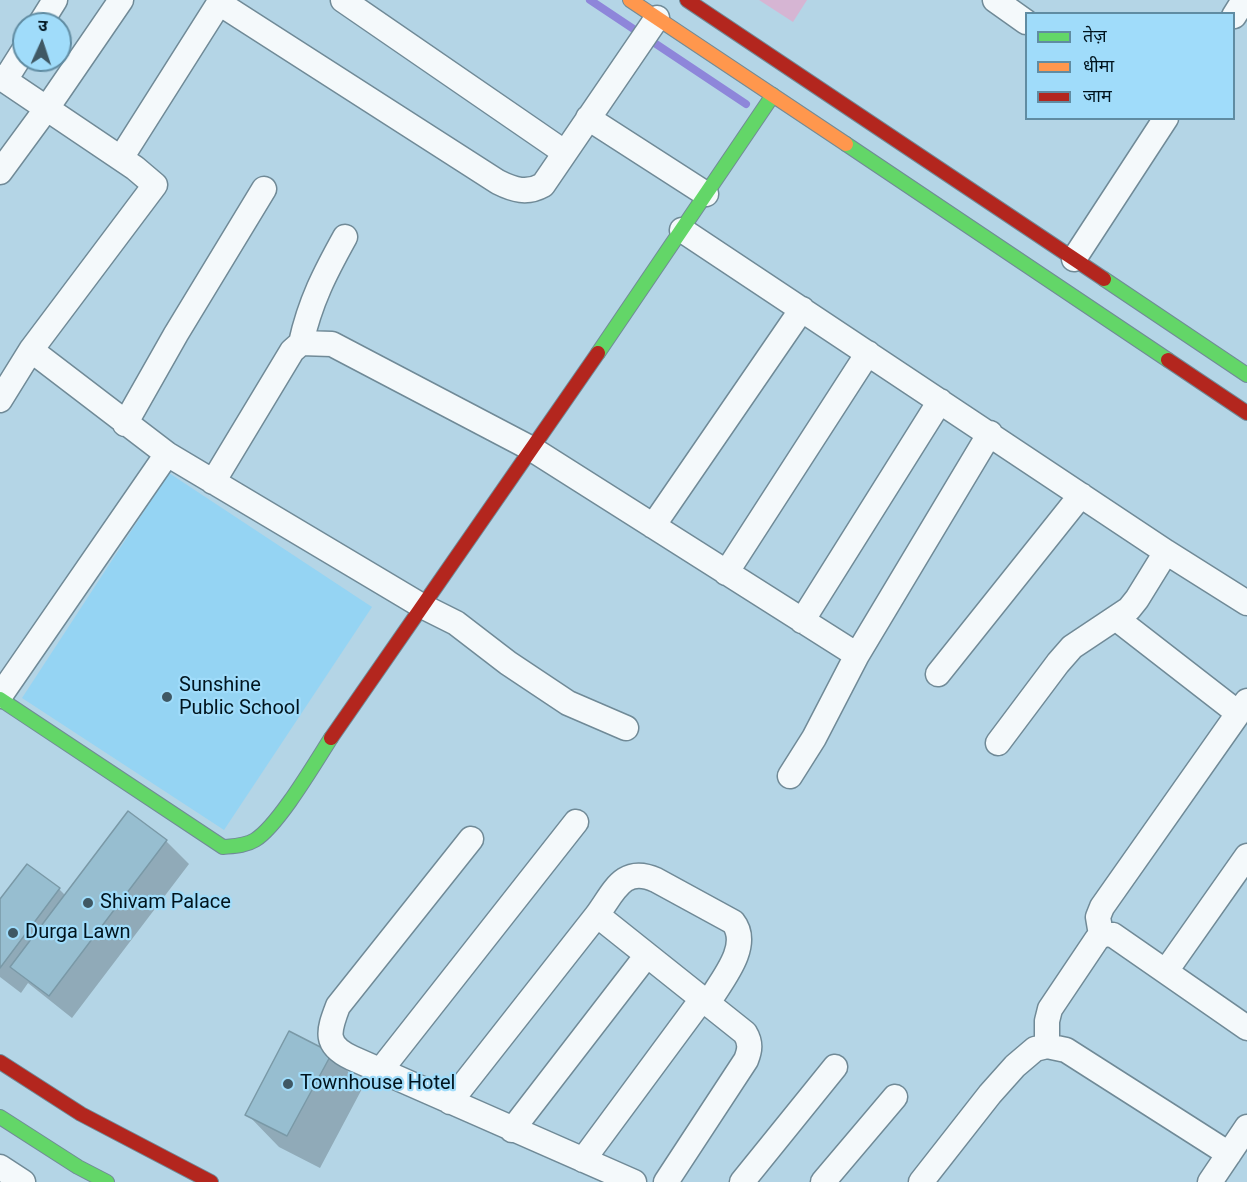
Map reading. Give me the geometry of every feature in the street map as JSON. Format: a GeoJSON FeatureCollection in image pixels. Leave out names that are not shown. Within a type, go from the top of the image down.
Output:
{"type":"FeatureCollection","features":[{"type":"Feature","properties":{"kind":"street"},"geometry":{"type":"LineString","coordinates":[[0,172],[121,0]]}},
{"type":"Feature","properties":{"kind":"street"},"geometry":{"type":"LineString","coordinates":[[343,0],[564,152]]}},
{"type":"Feature","properties":{"kind":"street"},"geometry":{"type":"LineString","coordinates":[[630,0],[1247,413]]}},
{"type":"Feature","properties":{"kind":"street"},"geometry":{"type":"LineString","coordinates":[[687,0],[1247,375]]}},
{"type":"Feature","properties":{"kind":"street"},"geometry":{"type":"LineString","coordinates":[[995,0],[1025,21]]}},
{"type":"Feature","properties":{"kind":"street"},"geometry":{"type":"LineString","coordinates":[[1235,13],[1244,0]]}},
{"type":"Feature","properties":{"kind":"street"},"geometry":{"type":"LineString","coordinates":[[121,158],[220,2],[509,187],[520,191],[534,190],[543,185],[657,18]]}},
{"type":"Feature","properties":{"kind":"street"},"geometry":{"type":"LineString","coordinates":[[0,400],[31,350],[155,185],[121,158],[3,79],[12,67]]}},
{"type":"Feature","properties":{"kind":"street"},"geometry":{"type":"LineString","coordinates":[[167,454],[0,698],[210,839],[223,847],[236,847],[254,842],[275,819],[532,449],[773,95]]}},
{"type":"Feature","properties":{"kind":"street"},"geometry":{"type":"LineString","coordinates":[[588,118],[706,194]]}},
{"type":"Feature","properties":{"kind":"street"},"geometry":{"type":"LineString","coordinates":[[1074,259],[1164,120]]}},
{"type":"Feature","properties":{"kind":"street"},"geometry":{"type":"LineString","coordinates":[[125,424],[176,334],[264,189]]}},
{"type":"Feature","properties":{"kind":"street"},"geometry":{"type":"LineString","coordinates":[[682,230],[1166,552],[1247,603]]}},
{"type":"Feature","properties":{"kind":"street"},"geometry":{"type":"LineString","coordinates":[[213,482],[292,351],[301,343],[318,286],[345,237]]}},
{"type":"Feature","properties":{"kind":"street"},"geometry":{"type":"LineString","coordinates":[[653,526],[802,309]]}},
{"type":"Feature","properties":{"kind":"street"},"geometry":{"type":"LineString","coordinates":[[301,343],[332,344],[532,449],[857,655]]}},
{"type":"Feature","properties":{"kind":"street"},"geometry":{"type":"LineString","coordinates":[[31,350],[167,454],[422,606],[456,623],[508,663],[568,703],[626,728]]}},
{"type":"Feature","properties":{"kind":"street"},"geometry":{"type":"LineString","coordinates":[[726,573],[868,353]]}},
{"type":"Feature","properties":{"kind":"street"},"geometry":{"type":"LineString","coordinates":[[802,621],[940,400]]}},
{"type":"Feature","properties":{"kind":"street"},"geometry":{"type":"LineString","coordinates":[[790,776],[814,738],[857,655],[990,433]]}},
{"type":"Feature","properties":{"kind":"street"},"geometry":{"type":"LineString","coordinates":[[938,674],[1081,495]]}},
{"type":"Feature","properties":{"kind":"street"},"geometry":{"type":"LineString","coordinates":[[998,743],[1072,647],[1117,619],[1137,599],[1166,552]]}},
{"type":"Feature","properties":{"kind":"street"},"geometry":{"type":"LineString","coordinates":[[1047,1046],[1047,1021],[1050,1009],[1101,935],[1098,917],[1102,907],[1243,707],[1117,619]]}},
{"type":"Feature","properties":{"kind":"street"},"geometry":{"type":"LineString","coordinates":[[380,1071],[576,822]]}},
{"type":"Feature","properties":{"kind":"street"},"geometry":{"type":"LineString","coordinates":[[471,839],[338,1006],[331,1031],[331,1042],[338,1052],[634,1182]]}},
{"type":"Feature","properties":{"kind":"street"},"geometry":{"type":"LineString","coordinates":[[1166,972],[1247,856]]}},
{"type":"Feature","properties":{"kind":"street"},"geometry":{"type":"LineString","coordinates":[[450,1102],[623,880],[636,874],[646,875],[733,922],[738,929],[739,947],[705,1001],[584,1161]]}},
{"type":"Feature","properties":{"kind":"street"},"geometry":{"type":"LineString","coordinates":[[597,915],[746,1034],[748,1039],[750,1052],[666,1182]]}},
{"type":"Feature","properties":{"kind":"street"},"geometry":{"type":"LineString","coordinates":[[1101,935],[1113,935],[1247,1028]]}},
{"type":"Feature","properties":{"kind":"street"},"geometry":{"type":"LineString","coordinates":[[512,1130],[647,955]]}},
{"type":"Feature","properties":{"kind":"street"},"geometry":{"type":"LineString","coordinates":[[921,1182],[1015,1066],[1035,1049],[1047,1046],[1066,1050],[1229,1154]]}},
{"type":"Feature","properties":{"kind":"street"},"geometry":{"type":"LineString","coordinates":[[0,1062],[81,1114],[211,1182]]}},
{"type":"Feature","properties":{"kind":"street"},"geometry":{"type":"LineString","coordinates":[[742,1182],[835,1067]]}},
{"type":"Feature","properties":{"kind":"street"},"geometry":{"type":"LineString","coordinates":[[823,1182],[895,1097]]}},
{"type":"Feature","properties":{"kind":"street"},"geometry":{"type":"LineString","coordinates":[[0,1117],[78,1167],[107,1182]]}},
{"type":"Feature","properties":{"kind":"street"},"geometry":{"type":"LineString","coordinates":[[1210,1182],[1247,1128]]}},
{"type":"Feature","properties":{"kind":"street"},"geometry":{"type":"LineString","coordinates":[[0,1167],[23,1182]]}},
{"type":"Feature","properties":{"kind":"shaded area"},"geometry":{"type":"Polygon","coordinates":[[[759,0],[807,0],[793,22],[759,0]]]}},
{"type":"Feature","properties":{"kind":"shaded area","name":"Sunshine Public School"},"geometry":{"type":"Polygon","coordinates":[[[169,473],[372,607],[224,830],[22,698],[169,473]]]}},
{"type":"Feature","properties":{"kind":"building","name":"Shivam Palace"},"geometry":{"type":"Polygon","coordinates":[[[128,811],[167,840],[49,996],[10,967],[128,811]]]}},
{"type":"Feature","properties":{"kind":"building","name":"Durga Lawn"},"geometry":{"type":"Polygon","coordinates":[[[27,864],[60,888],[0,968],[0,899],[27,864]]]}},
{"type":"Feature","properties":{"kind":"building","name":"Townhouse Hotel"},"geometry":{"type":"Polygon","coordinates":[[[289,1031],[332,1053],[287,1136],[245,1115],[289,1031]]]}},
{"type":"Feature","properties":{"kind":"waterway"},"geometry":{"type":"LineString","coordinates":[[590,0],[746,104]]}},
{"type":"Feature","properties":{"kind":"traffic: fast"},"geometry":{"type":"LineString","coordinates":[[598,353],[773,95]]}},
{"type":"Feature","properties":{"kind":"traffic: fast"},"geometry":{"type":"LineString","coordinates":[[846,144],[1168,360]]}},
{"type":"Feature","properties":{"kind":"traffic: fast"},"geometry":{"type":"LineString","coordinates":[[1104,279],[1247,375]]}},
{"type":"Feature","properties":{"kind":"traffic: fast"},"geometry":{"type":"LineString","coordinates":[[0,699],[223,847],[247,843],[264,833],[296,793],[331,738]]}},
{"type":"Feature","properties":{"kind":"traffic: fast"},"geometry":{"type":"LineString","coordinates":[[0,1117],[78,1167],[107,1182]]}},
{"type":"Feature","properties":{"kind":"traffic: slow"},"geometry":{"type":"LineString","coordinates":[[630,0],[846,144]]}},
{"type":"Feature","properties":{"kind":"traffic: jam"},"geometry":{"type":"LineString","coordinates":[[687,0],[1104,279]]}},
{"type":"Feature","properties":{"kind":"traffic: jam"},"geometry":{"type":"LineString","coordinates":[[331,738],[598,353]]}},
{"type":"Feature","properties":{"kind":"traffic: jam"},"geometry":{"type":"LineString","coordinates":[[1168,360],[1247,413]]}},
{"type":"Feature","properties":{"kind":"traffic: jam"},"geometry":{"type":"LineString","coordinates":[[0,1062],[81,1114],[211,1182]]}},
{"type":"Feature","properties":{"kind":"place","name":"Sunshine Public School"},"geometry":{"type":"Point","coordinates":[167,697]}},
{"type":"Feature","properties":{"kind":"place","name":"Shivam Palace"},"geometry":{"type":"Point","coordinates":[88,903]}},
{"type":"Feature","properties":{"kind":"place","name":"Durga Lawn"},"geometry":{"type":"Point","coordinates":[13,933]}},
{"type":"Feature","properties":{"kind":"place","name":"Townhouse Hotel"},"geometry":{"type":"Point","coordinates":[288,1084]}}]}
